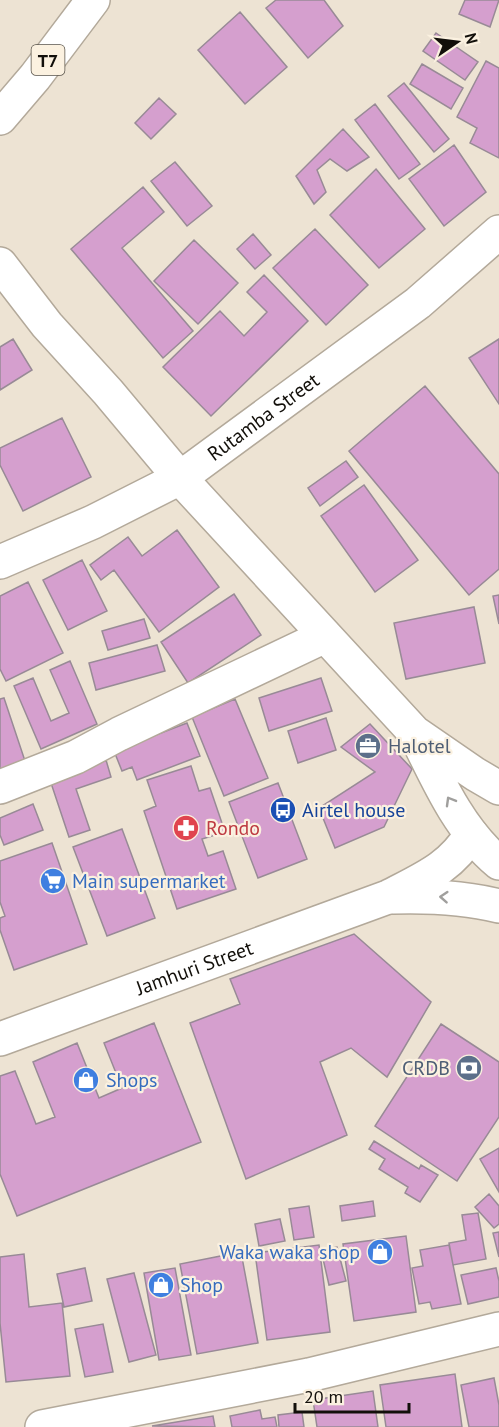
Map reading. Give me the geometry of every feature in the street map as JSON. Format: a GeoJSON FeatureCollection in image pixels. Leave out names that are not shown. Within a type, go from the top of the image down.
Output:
{"type":"FeatureCollection","features":[{"type":"Feature","properties":{"kind":"main road","name":"T7"},"geometry":{"type":"LineString","coordinates":[[0,118],[35,77],[93,0]]}},
{"type":"Feature","properties":{"kind":"main road","name":"Rutamba Street"},"geometry":{"type":"LineString","coordinates":[[0,562],[93,522],[180,478],[418,303],[499,232]]}},
{"type":"Feature","properties":{"kind":"main road"},"geometry":{"type":"LineString","coordinates":[[0,264],[47,325],[108,392],[180,478],[414,732],[499,788]]}},
{"type":"Feature","properties":{"kind":"main road"},"geometry":{"type":"LineString","coordinates":[[0,787],[76,757],[326,636]]}},
{"type":"Feature","properties":{"kind":"main road"},"geometry":{"type":"LineString","coordinates":[[414,732],[451,804],[471,834],[499,863]]}},
{"type":"Feature","properties":{"kind":"main road"},"geometry":{"type":"LineString","coordinates":[[388,897],[443,867],[458,853],[471,834]]}},
{"type":"Feature","properties":{"kind":"main road"},"geometry":{"type":"LineString","coordinates":[[388,897],[431,896],[499,906]]}},
{"type":"Feature","properties":{"kind":"main road","name":"Jamhuri Street"},"geometry":{"type":"LineString","coordinates":[[0,1039],[388,897]]}},
{"type":"Feature","properties":{"kind":"main road"},"geometry":{"type":"LineString","coordinates":[[42,1427],[309,1375],[499,1329]]}},
{"type":"Feature","properties":{"kind":"building"},"geometry":{"type":"Polygon","coordinates":[[[276,0],[324,0],[343,26],[308,58],[266,8],[276,0]]]}},
{"type":"Feature","properties":{"kind":"building"},"geometry":{"type":"Polygon","coordinates":[[[465,0],[499,0],[490,27],[459,14],[465,0]]]}},
{"type":"Feature","properties":{"kind":"building"},"geometry":{"type":"Polygon","coordinates":[[[240,12],[287,67],[245,104],[198,50],[240,12]]]}},
{"type":"Feature","properties":{"kind":"building"},"geometry":{"type":"Polygon","coordinates":[[[436,33],[478,62],[465,80],[423,51],[436,33]]]}},
{"type":"Feature","properties":{"kind":"building"},"geometry":{"type":"Polygon","coordinates":[[[486,61],[499,68],[499,158],[470,143],[477,128],[457,117],[486,61]]]}},
{"type":"Feature","properties":{"kind":"building"},"geometry":{"type":"Polygon","coordinates":[[[422,64],[463,88],[451,109],[410,84],[422,64]]]}},
{"type":"Feature","properties":{"kind":"building"},"geometry":{"type":"Polygon","coordinates":[[[404,83],[449,139],[434,152],[388,96],[404,83]]]}},
{"type":"Feature","properties":{"kind":"building"},"geometry":{"type":"Polygon","coordinates":[[[159,98],[176,114],[151,139],[135,123],[159,98]]]}},
{"type":"Feature","properties":{"kind":"building"},"geometry":{"type":"Polygon","coordinates":[[[375,104],[420,164],[399,179],[355,120],[375,104]]]}},
{"type":"Feature","properties":{"kind":"building"},"geometry":{"type":"Polygon","coordinates":[[[343,129],[369,157],[347,171],[330,159],[317,170],[326,192],[314,204],[296,176],[343,129]]]}},
{"type":"Feature","properties":{"kind":"building"},"geometry":{"type":"Polygon","coordinates":[[[454,145],[486,192],[444,226],[409,179],[454,145]]]}},
{"type":"Feature","properties":{"kind":"building"},"geometry":{"type":"Polygon","coordinates":[[[175,162],[212,206],[187,226],[151,181],[175,162]]]}},
{"type":"Feature","properties":{"kind":"building"},"geometry":{"type":"Polygon","coordinates":[[[376,169],[425,229],[379,268],[330,215],[376,169]]]}},
{"type":"Feature","properties":{"kind":"building"},"geometry":{"type":"Polygon","coordinates":[[[143,187],[164,212],[122,248],[193,331],[163,358],[71,249],[143,187]]]}},
{"type":"Feature","properties":{"kind":"building"},"geometry":{"type":"Polygon","coordinates":[[[315,229],[368,285],[326,325],[273,268],[315,229]]]}},
{"type":"Feature","properties":{"kind":"building"},"geometry":{"type":"Polygon","coordinates":[[[253,234],[271,255],[255,269],[237,249],[253,234]]]}},
{"type":"Feature","properties":{"kind":"building"},"geometry":{"type":"Polygon","coordinates":[[[194,240],[238,283],[198,324],[154,281],[194,240]]]}},
{"type":"Feature","properties":{"kind":"building"},"geometry":{"type":"Polygon","coordinates":[[[264,275],[308,321],[211,416],[163,367],[220,311],[244,336],[267,312],[247,292],[264,275]]]}},
{"type":"Feature","properties":{"kind":"building"},"geometry":{"type":"Polygon","coordinates":[[[13,339],[32,370],[0,390],[0,347],[13,339]]]}},
{"type":"Feature","properties":{"kind":"building"},"geometry":{"type":"Polygon","coordinates":[[[499,339],[499,404],[469,358],[499,339]]]}},
{"type":"Feature","properties":{"kind":"building"},"geometry":{"type":"Polygon","coordinates":[[[425,386],[499,474],[499,569],[469,595],[349,451],[425,386]]]}},
{"type":"Feature","properties":{"kind":"building"},"geometry":{"type":"Polygon","coordinates":[[[62,418],[91,477],[23,511],[0,465],[0,448],[62,418]]]}},
{"type":"Feature","properties":{"kind":"building"},"geometry":{"type":"Polygon","coordinates":[[[346,461],[358,477],[320,506],[308,488],[346,461]]]}},
{"type":"Feature","properties":{"kind":"building"},"geometry":{"type":"Polygon","coordinates":[[[364,485],[418,560],[375,592],[321,516],[364,485]]]}},
{"type":"Feature","properties":{"kind":"building"},"geometry":{"type":"Polygon","coordinates":[[[177,530],[219,587],[159,632],[114,570],[101,580],[90,565],[128,537],[142,556],[177,530]]]}},
{"type":"Feature","properties":{"kind":"building"},"geometry":{"type":"Polygon","coordinates":[[[82,560],[107,611],[68,630],[43,580],[82,560]]]}},
{"type":"Feature","properties":{"kind":"building"},"geometry":{"type":"Polygon","coordinates":[[[28,582],[63,653],[6,681],[0,669],[0,596],[28,582]]]}},
{"type":"Feature","properties":{"kind":"building"},"geometry":{"type":"Polygon","coordinates":[[[234,594],[261,635],[188,683],[161,642],[234,594]]]}},
{"type":"Feature","properties":{"kind":"building"},"geometry":{"type":"Polygon","coordinates":[[[499,595],[499,624],[493,596],[499,595]]]}},
{"type":"Feature","properties":{"kind":"building"},"geometry":{"type":"Polygon","coordinates":[[[474,607],[485,663],[406,679],[394,623],[474,607]]]}},
{"type":"Feature","properties":{"kind":"building"},"geometry":{"type":"Polygon","coordinates":[[[144,619],[150,638],[108,650],[102,631],[144,619]]]}},
{"type":"Feature","properties":{"kind":"building"},"geometry":{"type":"Polygon","coordinates":[[[157,645],[165,671],[96,690],[89,663],[157,645]]]}},
{"type":"Feature","properties":{"kind":"building"},"geometry":{"type":"Polygon","coordinates":[[[70,661],[97,724],[41,749],[14,686],[33,678],[51,721],[69,713],[50,670],[70,661]]]}},
{"type":"Feature","properties":{"kind":"building"},"geometry":{"type":"Polygon","coordinates":[[[321,678],[332,711],[269,731],[259,698],[321,678]]]}},
{"type":"Feature","properties":{"kind":"building"},"geometry":{"type":"Polygon","coordinates":[[[4,698],[28,770],[0,773],[0,699],[4,698]]]}},
{"type":"Feature","properties":{"kind":"building"},"geometry":{"type":"Polygon","coordinates":[[[235,699],[268,778],[224,796],[192,717],[235,699]]]}},
{"type":"Feature","properties":{"kind":"building"},"geometry":{"type":"Polygon","coordinates":[[[326,718],[336,750],[298,763],[288,731],[326,718]]]}},
{"type":"Feature","properties":{"kind":"building"},"geometry":{"type":"Polygon","coordinates":[[[187,723],[200,756],[137,780],[132,767],[122,771],[114,751],[187,723]]]}},
{"type":"Feature","properties":{"kind":"building"},"geometry":{"type":"Polygon","coordinates":[[[370,724],[412,769],[384,827],[335,848],[319,808],[375,772],[341,747],[370,724]]]}},
{"type":"Feature","properties":{"kind":"building"},"geometry":{"type":"Polygon","coordinates":[[[106,760],[111,777],[76,789],[90,830],[69,837],[50,780],[106,760]]]}},
{"type":"Feature","properties":{"kind":"building"},"geometry":{"type":"Polygon","coordinates":[[[191,766],[199,791],[210,788],[225,832],[202,839],[208,856],[223,851],[236,889],[177,909],[144,811],[156,806],[147,780],[191,766]]]}},
{"type":"Feature","properties":{"kind":"building"},"geometry":{"type":"Polygon","coordinates":[[[278,783],[307,859],[258,878],[229,802],[278,783]]]}},
{"type":"Feature","properties":{"kind":"building"},"geometry":{"type":"Polygon","coordinates":[[[33,804],[43,830],[4,845],[0,835],[0,818],[33,804]]]}},
{"type":"Feature","properties":{"kind":"building"},"geometry":{"type":"Polygon","coordinates":[[[122,829],[155,918],[107,936],[73,847],[122,829]]]}},
{"type":"Feature","properties":{"kind":"building"},"geometry":{"type":"Polygon","coordinates":[[[52,843],[87,944],[14,970],[0,930],[0,918],[5,916],[0,902],[0,861],[52,843]]]}},
{"type":"Feature","properties":{"kind":"building"},"geometry":{"type":"Polygon","coordinates":[[[354,934],[431,1002],[387,1077],[351,1048],[320,1062],[347,1135],[246,1179],[190,1023],[240,1004],[230,979],[354,934]]]}},
{"type":"Feature","properties":{"kind":"building"},"geometry":{"type":"Polygon","coordinates":[[[154,1023],[201,1142],[17,1216],[0,1174],[0,1076],[15,1071],[36,1124],[55,1117],[33,1062],[77,1043],[99,1098],[122,1088],[104,1043],[154,1023]]]}},
{"type":"Feature","properties":{"kind":"building"},"geometry":{"type":"Polygon","coordinates":[[[441,1024],[499,1062],[499,1117],[457,1181],[375,1126],[441,1024]]]}},
{"type":"Feature","properties":{"kind":"building"},"geometry":{"type":"Polygon","coordinates":[[[374,1141],[419,1169],[421,1165],[438,1175],[420,1202],[405,1193],[408,1187],[379,1169],[385,1159],[369,1149],[374,1141]]]}},
{"type":"Feature","properties":{"kind":"building"},"geometry":{"type":"Polygon","coordinates":[[[499,1148],[499,1192],[480,1159],[499,1148]]]}},
{"type":"Feature","properties":{"kind":"building"},"geometry":{"type":"Polygon","coordinates":[[[489,1194],[499,1206],[499,1224],[494,1228],[475,1207],[489,1194]]]}},
{"type":"Feature","properties":{"kind":"building"},"geometry":{"type":"Polygon","coordinates":[[[373,1201],[375,1216],[342,1221],[340,1206],[373,1201]]]}},
{"type":"Feature","properties":{"kind":"building"},"geometry":{"type":"Polygon","coordinates":[[[309,1206],[314,1237],[294,1240],[289,1209],[309,1206]]]}},
{"type":"Feature","properties":{"kind":"building"},"geometry":{"type":"Polygon","coordinates":[[[478,1213],[486,1259],[453,1265],[449,1243],[466,1240],[462,1215],[478,1213]]]}},
{"type":"Feature","properties":{"kind":"building"},"geometry":{"type":"Polygon","coordinates":[[[280,1219],[285,1241],[259,1246],[255,1224],[280,1219]]]}},
{"type":"Feature","properties":{"kind":"building"},"geometry":{"type":"Polygon","coordinates":[[[499,1232],[499,1257],[493,1233],[499,1232]]]}},
{"type":"Feature","properties":{"kind":"building"},"geometry":{"type":"Polygon","coordinates":[[[406,1236],[416,1312],[354,1321],[343,1244],[406,1236]]]}},
{"type":"Feature","properties":{"kind":"building"},"geometry":{"type":"Polygon","coordinates":[[[319,1245],[330,1332],[267,1340],[255,1253],[319,1245]]]}},
{"type":"Feature","properties":{"kind":"building"},"geometry":{"type":"Polygon","coordinates":[[[449,1245],[461,1304],[432,1309],[430,1302],[419,1304],[412,1268],[423,1266],[420,1250],[449,1245]]]}},
{"type":"Feature","properties":{"kind":"building"},"geometry":{"type":"Polygon","coordinates":[[[337,1247],[346,1281],[329,1285],[321,1250],[337,1247]]]}},
{"type":"Feature","properties":{"kind":"building"},"geometry":{"type":"Polygon","coordinates":[[[241,1252],[258,1343],[197,1354],[180,1264],[241,1252]]]}},
{"type":"Feature","properties":{"kind":"building"},"geometry":{"type":"Polygon","coordinates":[[[24,1254],[29,1307],[62,1303],[70,1376],[6,1382],[0,1323],[0,1257],[24,1254]]]}},
{"type":"Feature","properties":{"kind":"building"},"geometry":{"type":"Polygon","coordinates":[[[85,1268],[92,1301],[64,1307],[57,1274],[85,1268]]]}},
{"type":"Feature","properties":{"kind":"building"},"geometry":{"type":"Polygon","coordinates":[[[175,1268],[191,1355],[159,1360],[144,1273],[175,1268]]]}},
{"type":"Feature","properties":{"kind":"building"},"geometry":{"type":"Polygon","coordinates":[[[496,1268],[499,1297],[468,1304],[461,1275],[496,1268]]]}},
{"type":"Feature","properties":{"kind":"building"},"geometry":{"type":"Polygon","coordinates":[[[134,1273],[156,1355],[129,1362],[107,1279],[134,1273]]]}},
{"type":"Feature","properties":{"kind":"building"},"geometry":{"type":"Polygon","coordinates":[[[103,1324],[113,1372],[85,1377],[75,1329],[103,1324]]]}},
{"type":"Feature","properties":{"kind":"building"},"geometry":{"type":"Polygon","coordinates":[[[455,1374],[462,1427],[386,1427],[380,1385],[455,1374]]]}},
{"type":"Feature","properties":{"kind":"building"},"geometry":{"type":"Polygon","coordinates":[[[494,1378],[499,1405],[499,1427],[469,1427],[461,1385],[494,1378]]]}},
{"type":"Feature","properties":{"kind":"building"},"geometry":{"type":"Polygon","coordinates":[[[373,1391],[378,1427],[317,1427],[313,1400],[373,1391]]]}},
{"type":"Feature","properties":{"kind":"building"},"geometry":{"type":"Polygon","coordinates":[[[260,1410],[262,1419],[275,1417],[277,1427],[232,1427],[230,1416],[260,1410]]]}},
{"type":"Feature","properties":{"kind":"building"},"geometry":{"type":"Polygon","coordinates":[[[302,1412],[304,1427],[279,1427],[278,1415],[302,1412]]]}},
{"type":"Feature","properties":{"kind":"building"},"geometry":{"type":"Polygon","coordinates":[[[213,1416],[215,1427],[152,1426],[213,1416]]]}},
{"type":"Feature","properties":{"kind":"place","name":"Halotel"},"geometry":{"type":"Point","coordinates":[368,746]}},
{"type":"Feature","properties":{"kind":"place","name":"Airtel house"},"geometry":{"type":"Point","coordinates":[283,810]}},
{"type":"Feature","properties":{"kind":"place","name":"Rondo"},"geometry":{"type":"Point","coordinates":[186,828]}},
{"type":"Feature","properties":{"kind":"place","name":"Main supermarket"},"geometry":{"type":"Point","coordinates":[53,881]}},
{"type":"Feature","properties":{"kind":"place","name":"CRDB"},"geometry":{"type":"Point","coordinates":[469,1068]}},
{"type":"Feature","properties":{"kind":"place","name":"Shops"},"geometry":{"type":"Point","coordinates":[86,1080]}},
{"type":"Feature","properties":{"kind":"place","name":"Waka waka shop"},"geometry":{"type":"Point","coordinates":[380,1252]}},
{"type":"Feature","properties":{"kind":"place","name":"Shop"},"geometry":{"type":"Point","coordinates":[161,1285]}}]}
